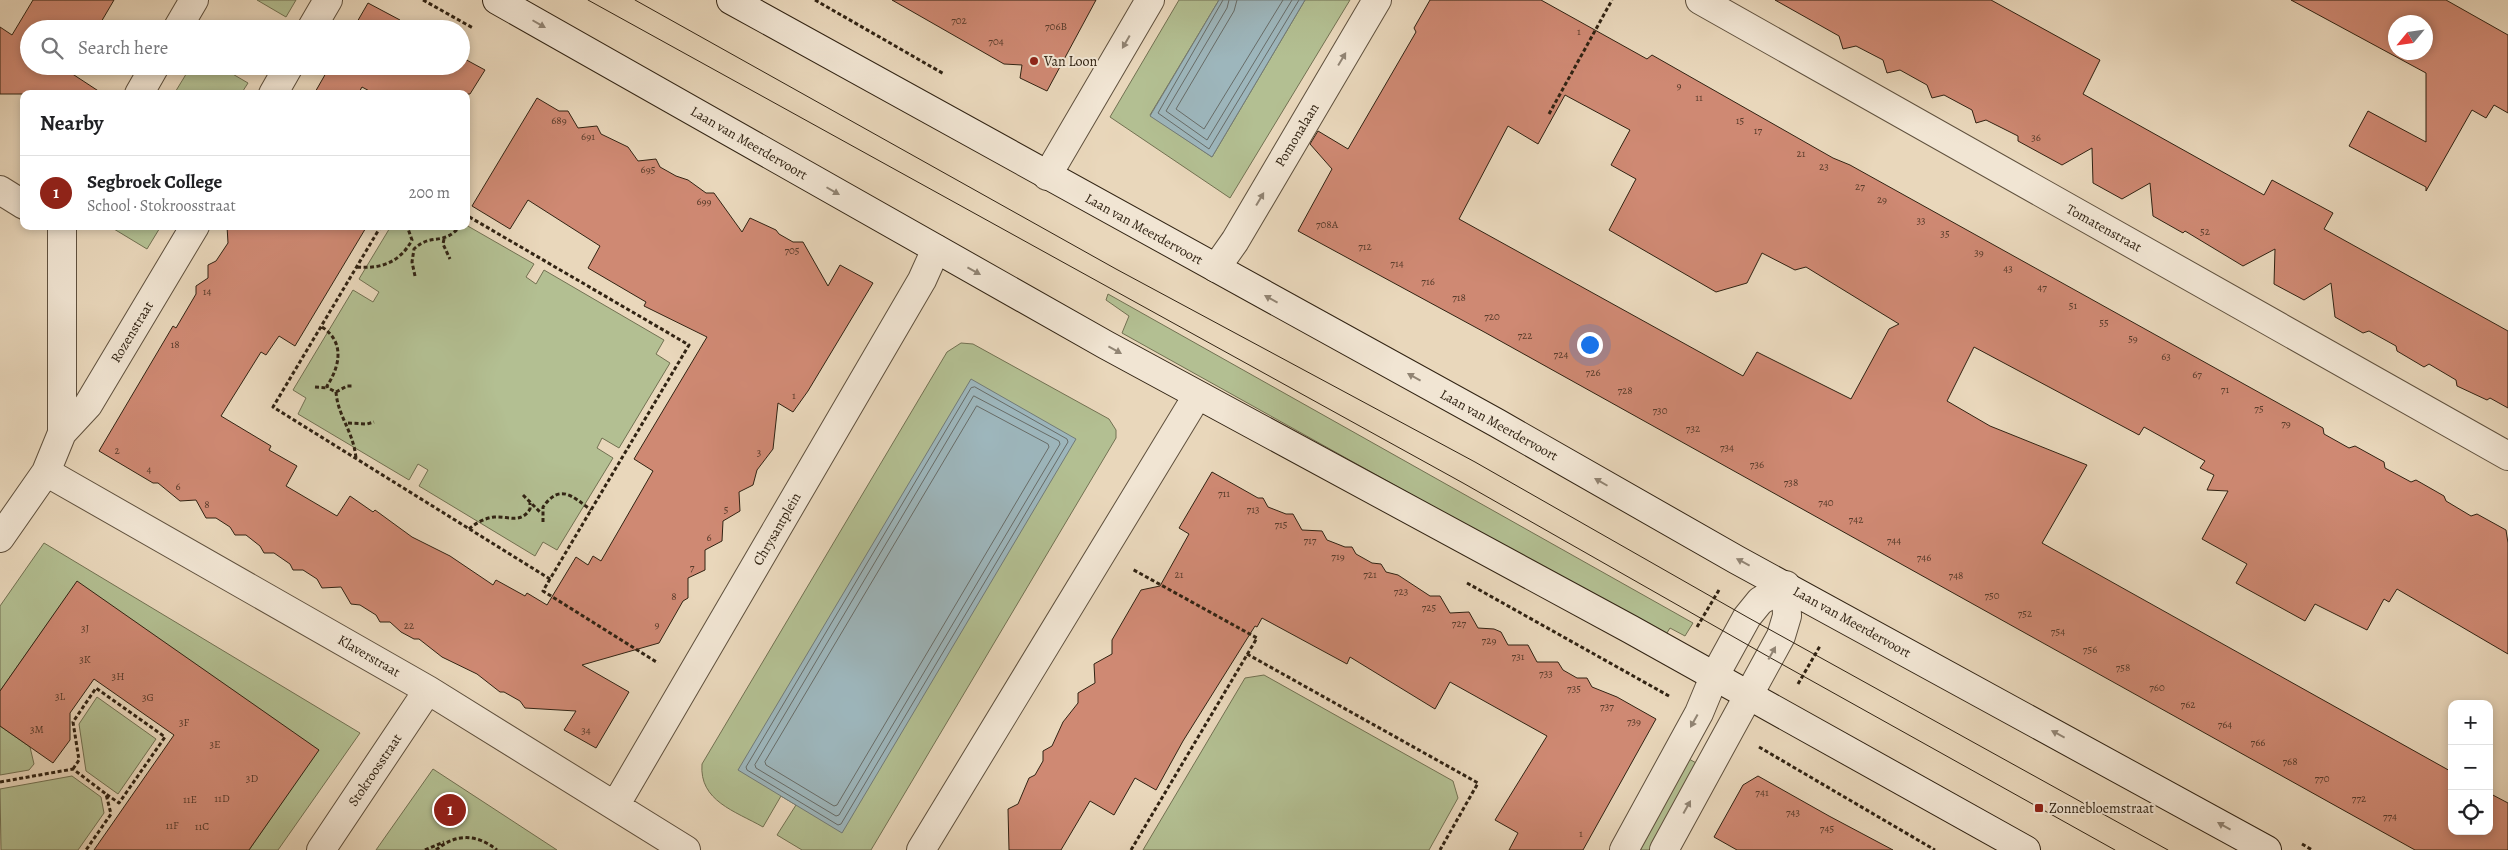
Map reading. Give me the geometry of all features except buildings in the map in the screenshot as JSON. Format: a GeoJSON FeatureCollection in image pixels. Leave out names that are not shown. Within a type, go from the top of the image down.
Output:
{"type":"FeatureCollection","features":[{"type":"Feature","properties":{"kind":"street"},"geometry":{"type":"LineString","coordinates":[[182,20],[194,0]]}},
{"type":"Feature","properties":{"kind":"street"},"geometry":{"type":"LineString","coordinates":[[316,20],[328,0]]}},
{"type":"Feature","properties":{"kind":"street","name":"Laan van Meerdervoort"},"geometry":{"type":"LineString","coordinates":[[496,0],[1198,396],[1622,624],[2026,850]]}},
{"type":"Feature","properties":{"kind":"street","name":"Laan van Meerdervoort"},"geometry":{"type":"LineString","coordinates":[[731,0],[2266,850]]}},
{"type":"Feature","properties":{"kind":"street"},"geometry":{"type":"LineString","coordinates":[[1047,176],[1150,0]]}},
{"type":"Feature","properties":{"kind":"street","name":"Pomonalaan"},"geometry":{"type":"LineString","coordinates":[[1216,268],[1235,241],[1377,0]]}},
{"type":"Feature","properties":{"kind":"street","name":"Tomatenstraat"},"geometry":{"type":"LineString","coordinates":[[1700,0],[2508,456]]}},
{"type":"Feature","properties":{"kind":"street"},"geometry":{"type":"LineString","coordinates":[[141,90],[150,75]]}},
{"type":"Feature","properties":{"kind":"street"},"geometry":{"type":"LineString","coordinates":[[275,90],[284,75]]}},
{"type":"Feature","properties":{"kind":"street"},"geometry":{"type":"LineString","coordinates":[[0,190],[20,202]]}},
{"type":"Feature","properties":{"kind":"street","name":"Rozenstraat"},"geometry":{"type":"LineString","coordinates":[[60,230],[62,433]]}},
{"type":"Feature","properties":{"kind":"street","name":"Rozenstraat"},"geometry":{"type":"LineString","coordinates":[[0,538],[46,472],[62,433],[88,405],[193,230]]}},
{"type":"Feature","properties":{"kind":"street","name":"Chrysantplein"},"geometry":{"type":"LineString","coordinates":[[615,806],[922,280],[936,249]]}},
{"type":"Feature","properties":{"kind":"street"},"geometry":{"type":"LineString","coordinates":[[921,850],[1101,552],[1198,396]]}},
{"type":"Feature","properties":{"kind":"street","name":"Klaverstraat"},"geometry":{"type":"LineString","coordinates":[[46,472],[428,690],[686,850]]}},
{"type":"Feature","properties":{"kind":"street"},"geometry":{"type":"LineString","coordinates":[[1624,850],[1699,713],[1714,677],[1746,617],[1760,601],[1786,585],[1787,616],[1781,636],[1664,850]]}},
{"type":"Feature","properties":{"kind":"street","name":"Stokroosstraat"},"geometry":{"type":"LineString","coordinates":[[321,850],[428,690]]}},
{"type":"Feature","properties":{"kind":"path"},"geometry":{"type":"LineString","coordinates":[[815,0],[949,77]]}},
{"type":"Feature","properties":{"kind":"path"},"geometry":{"type":"LineString","coordinates":[[1548,114],[1612,0]]}},
{"type":"Feature","properties":{"kind":"path"},"geometry":{"type":"LineString","coordinates":[[470,218],[689,345],[543,591],[688,682]]}},
{"type":"Feature","properties":{"kind":"path"},"geometry":{"type":"LineString","coordinates":[[379,230],[273,407],[550,579]]}},
{"type":"Feature","properties":{"kind":"path"},"geometry":{"type":"LineString","coordinates":[[357,267],[376,268],[398,258],[412,240],[408,230]]}},
{"type":"Feature","properties":{"kind":"path"},"geometry":{"type":"LineString","coordinates":[[415,276],[412,262],[414,249],[424,240],[444,239],[455,230]]}},
{"type":"Feature","properties":{"kind":"path"},"geometry":{"type":"LineString","coordinates":[[444,239],[443,244],[450,259]]}},
{"type":"Feature","properties":{"kind":"path"},"geometry":{"type":"LineString","coordinates":[[409,246],[414,249]]}},
{"type":"Feature","properties":{"kind":"path"},"geometry":{"type":"LineString","coordinates":[[322,327],[333,337],[339,357],[328,388]]}},
{"type":"Feature","properties":{"kind":"path"},"geometry":{"type":"LineString","coordinates":[[336,392],[347,386],[352,386]]}},
{"type":"Feature","properties":{"kind":"path"},"geometry":{"type":"LineString","coordinates":[[314,387],[328,388],[336,392]]}},
{"type":"Feature","properties":{"kind":"path"},"geometry":{"type":"LineString","coordinates":[[336,392],[338,405],[348,423],[354,441],[356,458]]}},
{"type":"Feature","properties":{"kind":"path"},"geometry":{"type":"LineString","coordinates":[[348,423],[367,424],[374,422]]}},
{"type":"Feature","properties":{"kind":"path"},"geometry":{"type":"LineString","coordinates":[[541,513],[548,499],[557,493],[564,493],[590,510]]}},
{"type":"Feature","properties":{"kind":"path"},"geometry":{"type":"LineString","coordinates":[[523,495],[541,513],[543,522]]}},
{"type":"Feature","properties":{"kind":"path"},"geometry":{"type":"LineString","coordinates":[[469,529],[476,523],[492,518],[516,519],[522,517],[530,509],[530,503]]}},
{"type":"Feature","properties":{"kind":"path"},"geometry":{"type":"LineString","coordinates":[[1101,552],[1257,638],[1131,850]]}},
{"type":"Feature","properties":{"kind":"path"},"geometry":{"type":"LineString","coordinates":[[1694,631],[1721,587]]}},
{"type":"Feature","properties":{"kind":"path"},"geometry":{"type":"LineString","coordinates":[[1248,654],[1478,783],[1440,850]]}},
{"type":"Feature","properties":{"kind":"path"},"geometry":{"type":"LineString","coordinates":[[0,782],[73,769],[79,760],[73,722],[96,688],[165,737],[119,803],[73,769]]}},
{"type":"Feature","properties":{"kind":"path"},"geometry":{"type":"LineString","coordinates":[[1730,730],[1935,850]]}},
{"type":"Feature","properties":{"kind":"path"},"geometry":{"type":"LineString","coordinates":[[86,850],[111,814],[106,794]]}},
{"type":"Feature","properties":{"kind":"path"},"geometry":{"type":"LineString","coordinates":[[425,850],[458,837],[480,838],[497,850]]}},
{"type":"Feature","properties":{"kind":"path"},"geometry":{"type":"LineString","coordinates":[[436,850],[446,841]]}},
{"type":"Feature","properties":{"kind":"green space"},"geometry":{"type":"Polygon","coordinates":[[[257,0],[296,0],[286,17],[257,0]]]}},
{"type":"Feature","properties":{"kind":"green space"},"geometry":{"type":"Polygon","coordinates":[[[1179,0],[1219,0],[1150,115],[1212,157],[1305,0],[1350,0],[1230,198],[1110,117],[1179,0]]]}},
{"type":"Feature","properties":{"kind":"green space"},"geometry":{"type":"Polygon","coordinates":[[[186,75],[234,75],[248,83],[244,90],[176,90],[186,75]]]}},
{"type":"Feature","properties":{"kind":"green space"},"geometry":{"type":"Polygon","coordinates":[[[470,227],[534,264],[526,277],[536,284],[544,270],[664,340],[656,354],[670,363],[619,448],[602,438],[597,448],[613,458],[557,550],[543,542],[535,556],[419,486],[428,470],[418,464],[409,480],[298,414],[306,398],[293,390],[353,290],[373,302],[379,292],[359,279],[389,230],[470,230],[470,227]]]}},
{"type":"Feature","properties":{"kind":"green space"},"geometry":{"type":"Polygon","coordinates":[[[116,230],[159,230],[147,249],[116,230]]]}},
{"type":"Feature","properties":{"kind":"green space"},"geometry":{"type":"Polygon","coordinates":[[[1108,294],[1693,623],[1685,636],[1670,628],[1665,636],[1122,333],[1129,316],[1106,300],[1108,294]]]}},
{"type":"Feature","properties":{"kind":"green space"},"geometry":{"type":"Polygon","coordinates":[[[961,343],[973,344],[1109,419],[1116,430],[1116,438],[871,850],[802,850],[777,835],[796,805],[781,796],[763,827],[731,810],[713,796],[706,787],[702,764],[947,352],[961,343]]]}},
{"type":"Feature","properties":{"kind":"green space"},"geometry":{"type":"Polygon","coordinates":[[[44,543],[360,733],[278,850],[249,850],[318,750],[77,582],[0,691],[0,606],[44,543]]]}},
{"type":"Feature","properties":{"kind":"green space"},"geometry":{"type":"Polygon","coordinates":[[[1264,675],[1453,781],[1458,798],[1429,850],[1143,850],[1245,678],[1264,675]]]}},
{"type":"Feature","properties":{"kind":"green space"},"geometry":{"type":"Polygon","coordinates":[[[97,697],[156,739],[118,794],[86,771],[79,724],[97,697]]]}},
{"type":"Feature","properties":{"kind":"green space"},"geometry":{"type":"Polygon","coordinates":[[[0,726],[30,747],[34,764],[29,770],[0,775],[0,726]]]}},
{"type":"Feature","properties":{"kind":"green space"},"geometry":{"type":"Polygon","coordinates":[[[1687,758],[1700,765],[1653,850],[1636,850],[1687,758]]]}},
{"type":"Feature","properties":{"kind":"green space"},"geometry":{"type":"Polygon","coordinates":[[[433,769],[557,850],[376,850],[433,769]]]}},
{"type":"Feature","properties":{"kind":"green space"},"geometry":{"type":"Polygon","coordinates":[[[72,776],[101,797],[104,813],[78,850],[1,850],[0,789],[72,776]]]}},
{"type":"Feature","properties":{"kind":"water"},"geometry":{"type":"Polygon","coordinates":[[[1219,0],[1305,0],[1212,157],[1150,116],[1219,0]]]}},
{"type":"Feature","properties":{"kind":"water"},"geometry":{"type":"Polygon","coordinates":[[[971,379],[1076,439],[842,833],[738,770],[971,379]]]}},
{"type":"Feature","properties":{"kind":"tram line"},"geometry":{"type":"LineString","coordinates":[[588,0],[1463,483],[1769,657],[2115,850]]}},
{"type":"Feature","properties":{"kind":"tram line"},"geometry":{"type":"LineString","coordinates":[[635,0],[1116,269],[1475,462],[1747,617],[2168,850]]}},
{"type":"Feature","properties":{"kind":"place","name":"Van Loon"},"geometry":{"type":"Point","coordinates":[1034,61]}},
{"type":"Feature","properties":{"kind":"place","name":"Zonnebloemstraat"},"geometry":{"type":"Point","coordinates":[2039,808]}},
{"type":"Feature","properties":{"kind":"place","name":"Segbroek College"},"geometry":{"type":"Point","coordinates":[450,810]}}]}
